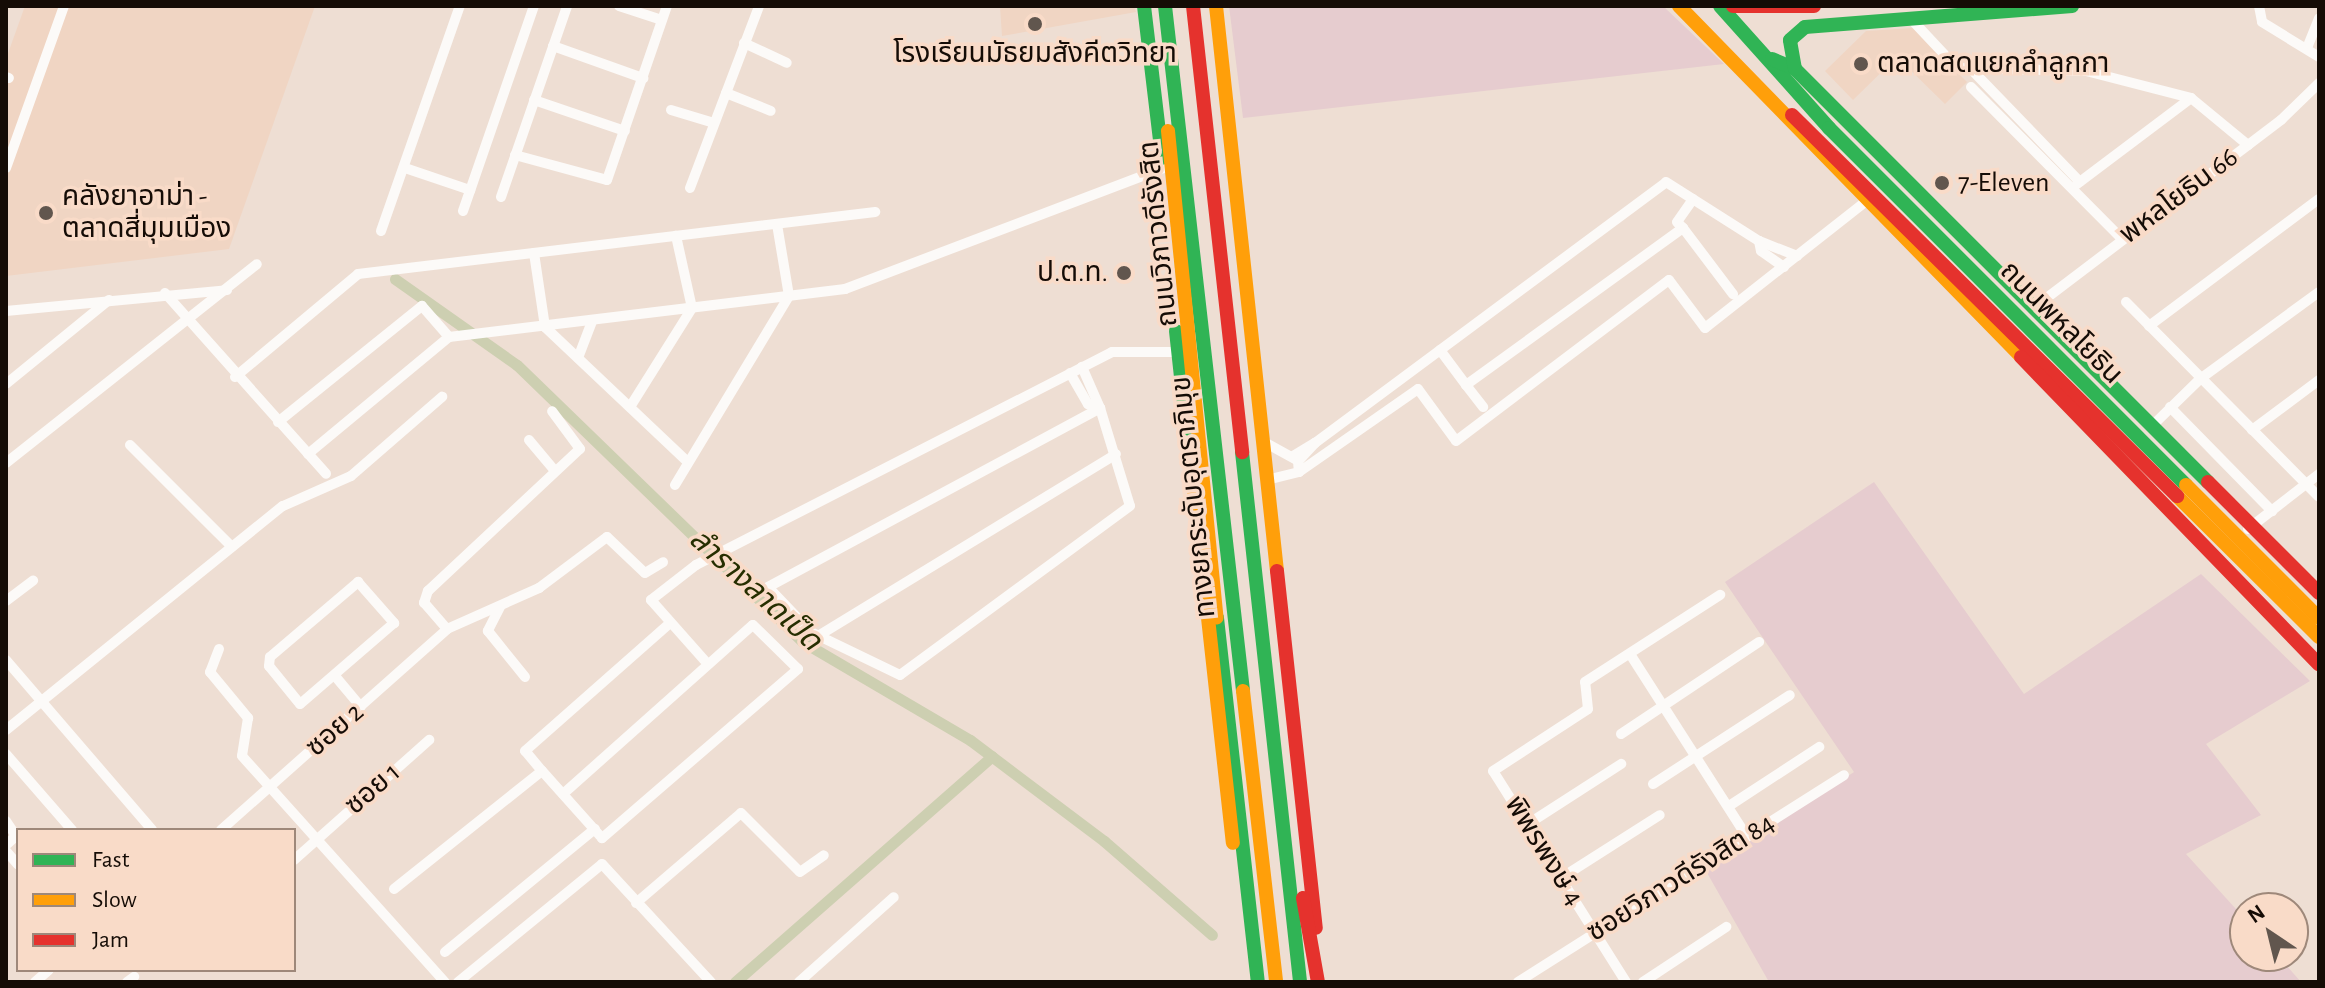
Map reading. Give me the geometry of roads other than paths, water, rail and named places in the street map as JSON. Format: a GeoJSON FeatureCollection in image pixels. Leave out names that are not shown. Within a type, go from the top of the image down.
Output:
{"type":"FeatureCollection","features":[{"type":"Feature","properties":{"kind":"main road","name":"ถนนวิภาวดีรังสิต"},"geometry":{"type":"LineString","coordinates":[[1144,6],[1163,168],[1178,352],[1250,982]]}},
{"type":"Feature","properties":{"kind":"main road","name":"ถนนวิภาวดีรังสิต"},"geometry":{"type":"LineString","coordinates":[[1159,6],[1267,982]]}},
{"type":"Feature","properties":{"kind":"main road","name":"ทางยกระดับอุตราภิมุข"},"geometry":{"type":"LineString","coordinates":[[1165,6],[1276,982]]}},
{"type":"Feature","properties":{"kind":"main road","name":"ถนนวิภาวดีรังสิต"},"geometry":{"type":"LineString","coordinates":[[1190,6],[1300,982]]}},
{"type":"Feature","properties":{"kind":"main road","name":"ทางยกระดับอุตราภิมุข"},"geometry":{"type":"LineString","coordinates":[[1190,6],[1290,982]]}},
{"type":"Feature","properties":{"kind":"main road"},"geometry":{"type":"LineString","coordinates":[[1216,6],[1270,479],[1318,982]]}},
{"type":"Feature","properties":{"kind":"main road","name":"ถนนพหลโยธิน"},"geometry":{"type":"LineString","coordinates":[[1679,6],[1783,109],[2030,338],[2319,618]]}},
{"type":"Feature","properties":{"kind":"main road","name":"ถนนพหลโยธิน"},"geometry":{"type":"LineString","coordinates":[[1720,6],[1772,59],[1829,128],[2319,637]]}},
{"type":"Feature","properties":{"kind":"main road"},"geometry":{"type":"LineString","coordinates":[[1733,6],[1814,6]]}},
{"type":"Feature","properties":{"kind":"main road"},"geometry":{"type":"LineString","coordinates":[[1795,69],[1790,40],[1805,27],[2072,6]]}},
{"type":"Feature","properties":{"kind":"main road"},"geometry":{"type":"LineString","coordinates":[[1190,28],[1214,145],[1318,982]]}},
{"type":"Feature","properties":{"kind":"main road"},"geometry":{"type":"LineString","coordinates":[[1167,32],[1169,193],[1258,982]]}},
{"type":"Feature","properties":{"kind":"main road","name":"ถนนพหลโยธิน"},"geometry":{"type":"LineString","coordinates":[[1772,59],[1795,69],[2036,306],[2319,594]]}},
{"type":"Feature","properties":{"kind":"main road","name":"ถนนพหลโยธิน"},"geometry":{"type":"LineString","coordinates":[[1783,109],[1864,203],[2185,532],[2319,664]]}},
{"type":"Feature","properties":{"kind":"main road"},"geometry":{"type":"LineString","coordinates":[[1160,148],[1180,193]]}},
{"type":"Feature","properties":{"kind":"main road"},"geometry":{"type":"LineString","coordinates":[[2138,484],[2171,511],[2199,508],[2207,489],[2179,450]]}},
{"type":"Feature","properties":{"kind":"main road"},"geometry":{"type":"LineString","coordinates":[[2295,642],[2267,605],[2266,590],[2288,578],[2319,594]]}},
{"type":"Feature","properties":{"kind":"street"},"geometry":{"type":"LineString","coordinates":[[6,168],[64,6]]}},
{"type":"Feature","properties":{"kind":"street"},"geometry":{"type":"LineString","coordinates":[[381,231],[460,6]]}},
{"type":"Feature","properties":{"kind":"street"},"geometry":{"type":"LineString","coordinates":[[463,211],[534,6]]}},
{"type":"Feature","properties":{"kind":"street"},"geometry":{"type":"LineString","coordinates":[[501,197],[567,6]]}},
{"type":"Feature","properties":{"kind":"street"},"geometry":{"type":"LineString","coordinates":[[619,6],[662,20]]}},
{"type":"Feature","properties":{"kind":"street"},"geometry":{"type":"LineString","coordinates":[[515,155],[602,183],[625,131],[667,6]]}},
{"type":"Feature","properties":{"kind":"street"},"geometry":{"type":"LineString","coordinates":[[690,188],[759,6]]}},
{"type":"Feature","properties":{"kind":"street"},"geometry":{"type":"LineString","coordinates":[[2259,6],[2262,22],[2319,57]]}},
{"type":"Feature","properties":{"kind":"street"},"geometry":{"type":"LineString","coordinates":[[2307,48],[2319,18]]}},
{"type":"Feature","properties":{"kind":"street"},"geometry":{"type":"LineString","coordinates":[[1912,20],[1957,68],[2086,71],[2191,98],[2248,145]]}},
{"type":"Feature","properties":{"kind":"street"},"geometry":{"type":"LineString","coordinates":[[744,43],[787,63]]}},
{"type":"Feature","properties":{"kind":"street"},"geometry":{"type":"LineString","coordinates":[[553,46],[643,78]]}},
{"type":"Feature","properties":{"kind":"street"},"geometry":{"type":"LineString","coordinates":[[1970,68],[2122,239]]}},
{"type":"Feature","properties":{"kind":"street","name":"พหลโยธิน 66"},"geometry":{"type":"LineString","coordinates":[[2036,306],[2248,145],[2319,83]]}},
{"type":"Feature","properties":{"kind":"street"},"geometry":{"type":"LineString","coordinates":[[1971,87],[2076,184]]}},
{"type":"Feature","properties":{"kind":"street"},"geometry":{"type":"LineString","coordinates":[[726,93],[771,111]]}},
{"type":"Feature","properties":{"kind":"street"},"geometry":{"type":"LineString","coordinates":[[2076,184],[2191,98]]}},
{"type":"Feature","properties":{"kind":"street"},"geometry":{"type":"LineString","coordinates":[[534,100],[625,131]]}},
{"type":"Feature","properties":{"kind":"street"},"geometry":{"type":"LineString","coordinates":[[671,110],[714,123]]}},
{"type":"Feature","properties":{"kind":"street"},"geometry":{"type":"LineString","coordinates":[[405,168],[470,190]]}},
{"type":"Feature","properties":{"kind":"street"},"geometry":{"type":"LineString","coordinates":[[308,454],[449,337],[845,289],[1163,168]]}},
{"type":"Feature","properties":{"kind":"street"},"geometry":{"type":"LineString","coordinates":[[1297,463],[1315,443],[1666,182],[1759,241],[1797,256]]}},
{"type":"Feature","properties":{"kind":"street"},"geometry":{"type":"LineString","coordinates":[[1693,199],[1677,222],[1733,294]]}},
{"type":"Feature","properties":{"kind":"street"},"geometry":{"type":"LineString","coordinates":[[2149,326],[2319,199]]}},
{"type":"Feature","properties":{"kind":"street"},"geometry":{"type":"LineString","coordinates":[[1270,479],[1418,389],[1456,441],[1669,280],[1705,328],[1864,203]]}},
{"type":"Feature","properties":{"kind":"street"},"geometry":{"type":"LineString","coordinates":[[235,377],[358,274],[875,212]]}},
{"type":"Feature","properties":{"kind":"street"},"geometry":{"type":"LineString","coordinates":[[675,485],[789,296],[777,224]]}},
{"type":"Feature","properties":{"kind":"street"},"geometry":{"type":"LineString","coordinates":[[1466,385],[1683,228]]}},
{"type":"Feature","properties":{"kind":"street"},"geometry":{"type":"LineString","coordinates":[[630,407],[692,308],[676,236]]}},
{"type":"Feature","properties":{"kind":"street"},"geometry":{"type":"LineString","coordinates":[[1759,241],[1761,251],[1784,267]]}},
{"type":"Feature","properties":{"kind":"street"},"geometry":{"type":"LineString","coordinates":[[534,253],[545,327],[688,462]]}},
{"type":"Feature","properties":{"kind":"street"},"geometry":{"type":"LineString","coordinates":[[6,463],[188,322],[257,264]]}},
{"type":"Feature","properties":{"kind":"street"},"geometry":{"type":"LineString","coordinates":[[6,311],[165,293],[227,290]]}},
{"type":"Feature","properties":{"kind":"street"},"geometry":{"type":"LineString","coordinates":[[2153,425],[2200,379],[2319,292]]}},
{"type":"Feature","properties":{"kind":"street"},"geometry":{"type":"LineString","coordinates":[[165,293],[235,377],[326,474]]}},
{"type":"Feature","properties":{"kind":"street"},"geometry":{"type":"LineString","coordinates":[[6,384],[109,300]]}},
{"type":"Feature","properties":{"kind":"street"},"geometry":{"type":"LineString","coordinates":[[2126,302],[2319,497]]}},
{"type":"Feature","properties":{"kind":"street"},"geometry":{"type":"LineString","coordinates":[[278,422],[422,306],[449,337]]}},
{"type":"Feature","properties":{"kind":"street"},"geometry":{"type":"LineString","coordinates":[[578,358],[592,321]]}},
{"type":"Feature","properties":{"kind":"street"},"geometry":{"type":"LineString","coordinates":[[1440,350],[1483,407]]}},
{"type":"Feature","properties":{"kind":"street"},"geometry":{"type":"LineString","coordinates":[[706,662],[651,600],[672,582],[756,530],[1112,352],[1178,352]]}},
{"type":"Feature","properties":{"kind":"street"},"geometry":{"type":"LineString","coordinates":[[1082,367],[1100,408],[1116,454],[1130,506],[900,675],[818,636],[768,587],[1100,408]]}},
{"type":"Feature","properties":{"kind":"street"},"geometry":{"type":"LineString","coordinates":[[1070,373],[1088,404],[1100,408]]}},
{"type":"Feature","properties":{"kind":"street"},"geometry":{"type":"LineString","coordinates":[[2252,430],[2319,380]]}},
{"type":"Feature","properties":{"kind":"street"},"geometry":{"type":"LineString","coordinates":[[6,730],[283,506],[351,476],[442,397]]}},
{"type":"Feature","properties":{"kind":"street"},"geometry":{"type":"LineString","coordinates":[[2170,407],[2272,511]]}},
{"type":"Feature","properties":{"kind":"street"},"geometry":{"type":"LineString","coordinates":[[447,629],[424,603],[428,591],[581,444],[552,411]]}},
{"type":"Feature","properties":{"kind":"street"},"geometry":{"type":"LineString","coordinates":[[529,440],[555,471]]}},
{"type":"Feature","properties":{"kind":"street"},"geometry":{"type":"LineString","coordinates":[[1266,443],[1297,463]]}},
{"type":"Feature","properties":{"kind":"street"},"geometry":{"type":"LineString","coordinates":[[130,445],[232,547]]}},
{"type":"Feature","properties":{"kind":"street"},"geometry":{"type":"LineString","coordinates":[[818,636],[1116,454]]}},
{"type":"Feature","properties":{"kind":"street"},"geometry":{"type":"LineString","coordinates":[[2185,532],[2211,540],[2254,526],[2319,474]]}},
{"type":"Feature","properties":{"kind":"street","name":"ซอย 2"},"geometry":{"type":"LineString","coordinates":[[223,828],[447,629],[500,607],[607,537],[645,573],[663,562]]}},
{"type":"Feature","properties":{"kind":"street"},"geometry":{"type":"LineString","coordinates":[[6,601],[33,581]]}},
{"type":"Feature","properties":{"kind":"street"},"geometry":{"type":"LineString","coordinates":[[358,582],[395,619],[335,676],[300,704],[268,662],[358,582]]}},
{"type":"Feature","properties":{"kind":"street"},"geometry":{"type":"LineString","coordinates":[[1720,595],[1630,654],[1747,837]]}},
{"type":"Feature","properties":{"kind":"street"},"geometry":{"type":"LineString","coordinates":[[500,607],[488,631],[525,677]]}},
{"type":"Feature","properties":{"kind":"street"},"geometry":{"type":"LineString","coordinates":[[563,794],[706,662],[753,625],[798,669],[602,838],[595,829],[563,794],[542,771],[525,751],[670,623]]}},
{"type":"Feature","properties":{"kind":"street"},"geometry":{"type":"LineString","coordinates":[[1621,734],[1759,642]]}},
{"type":"Feature","properties":{"kind":"street"},"geometry":{"type":"LineString","coordinates":[[219,649],[210,672],[248,718],[240,752],[445,982]]}},
{"type":"Feature","properties":{"kind":"street","name":"พิพรพงษ์ 4"},"geometry":{"type":"LineString","coordinates":[[1626,982],[1493,771],[1588,709],[1585,682],[1630,654]]}},
{"type":"Feature","properties":{"kind":"street"},"geometry":{"type":"LineString","coordinates":[[6,660],[150,828]]}},
{"type":"Feature","properties":{"kind":"street"},"geometry":{"type":"LineString","coordinates":[[335,676],[361,707]]}},
{"type":"Feature","properties":{"kind":"street"},"geometry":{"type":"LineString","coordinates":[[1653,784],[1790,695]]}},
{"type":"Feature","properties":{"kind":"street","name":"ซอย 1"},"geometry":{"type":"LineString","coordinates":[[296,858],[429,740]]}},
{"type":"Feature","properties":{"kind":"street"},"geometry":{"type":"LineString","coordinates":[[1729,806],[1819,747]]}},
{"type":"Feature","properties":{"kind":"street"},"geometry":{"type":"LineString","coordinates":[[6,754],[70,828]]}},
{"type":"Feature","properties":{"kind":"street"},"geometry":{"type":"LineString","coordinates":[[1528,824],[1621,764]]}},
{"type":"Feature","properties":{"kind":"street"},"geometry":{"type":"LineString","coordinates":[[394,889],[542,771]]}},
{"type":"Feature","properties":{"kind":"street","name":"ซอยวิภาวดีรังสิต 84"},"geometry":{"type":"LineString","coordinates":[[1518,982],[1844,775]]}},
{"type":"Feature","properties":{"kind":"street"},"geometry":{"type":"LineString","coordinates":[[636,903],[741,813],[800,872],[824,855]]}},
{"type":"Feature","properties":{"kind":"street"},"geometry":{"type":"LineString","coordinates":[[1561,878],[1660,815]]}},
{"type":"Feature","properties":{"kind":"street"},"geometry":{"type":"LineString","coordinates":[[6,821],[16,836],[6,845]]}},
{"type":"Feature","properties":{"kind":"street"},"geometry":{"type":"LineString","coordinates":[[445,952],[595,829]]}},
{"type":"Feature","properties":{"kind":"street"},"geometry":{"type":"LineString","coordinates":[[458,982],[602,864],[711,982]]}},
{"type":"Feature","properties":{"kind":"street"},"geometry":{"type":"LineString","coordinates":[[799,982],[894,897]]}},
{"type":"Feature","properties":{"kind":"street"},"geometry":{"type":"LineString","coordinates":[[1643,982],[1726,927]]}},
{"type":"Feature","properties":{"kind":"waterway","name":"ลำรางลาดเป็ด"},"geometry":{"type":"LineString","coordinates":[[395,279],[517,365],[803,642],[970,740],[1104,841],[1212,935]]}},
{"type":"Feature","properties":{"kind":"waterway"},"geometry":{"type":"LineString","coordinates":[[735,982],[992,756]]}},
{"type":"Feature","properties":{"kind":"place","name":"โรงเรียนมัธยมสังคีตวิทยา"},"geometry":{"type":"Point","coordinates":[1035,24]}},
{"type":"Feature","properties":{"kind":"place","name":"ตลาดสดแยกลำลูกกา"},"geometry":{"type":"Point","coordinates":[1861,64]}},
{"type":"Feature","properties":{"kind":"place","name":"7-Eleven"},"geometry":{"type":"Point","coordinates":[1942,183]}},
{"type":"Feature","properties":{"kind":"place","name":"คลังยาอาม่า - ตลาดสี่มุมเมือง"},"geometry":{"type":"Point","coordinates":[46,213]}},
{"type":"Feature","properties":{"kind":"place","name":"ป.ต.ท."},"geometry":{"type":"Point","coordinates":[1124,273]}}]}
